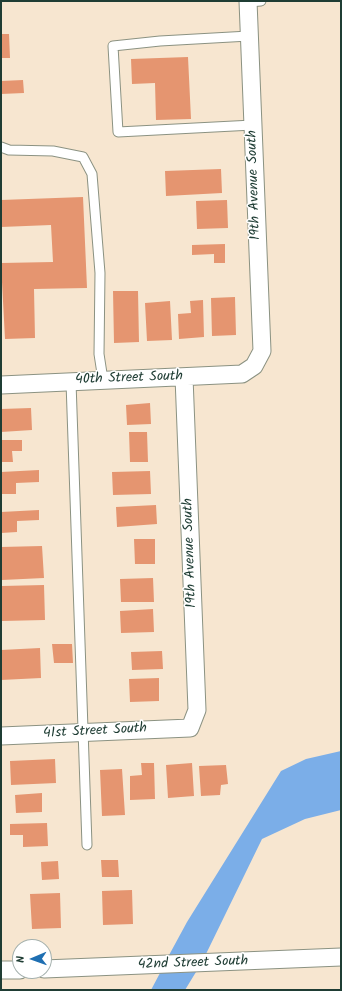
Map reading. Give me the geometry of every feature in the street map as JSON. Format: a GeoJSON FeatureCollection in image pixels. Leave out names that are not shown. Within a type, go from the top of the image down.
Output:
{"type":"FeatureCollection","features":[{"type":"Feature","properties":{"kind":"street","name":"19th Avenue South"},"geometry":{"type":"LineString","coordinates":[[252,1],[249,36],[262,350],[254,366]]}},
{"type":"Feature","properties":{"kind":"street","name":"40th Street South"},"geometry":{"type":"LineString","coordinates":[[1,385],[242,374],[254,366]]}},
{"type":"Feature","properties":{"kind":"street","name":"19th Avenue South"},"geometry":{"type":"LineString","coordinates":[[184,377],[197,710],[190,728]]}},
{"type":"Feature","properties":{"kind":"street","name":"41st Street South"},"geometry":{"type":"LineString","coordinates":[[1,736],[190,728]]}},
{"type":"Feature","properties":{"kind":"street","name":"42nd Street South"},"geometry":{"type":"LineString","coordinates":[[52,969],[341,957]]}},
{"type":"Feature","properties":{"kind":"street"},"geometry":{"type":"LineString","coordinates":[[1,970],[12,970]]}},
{"type":"Feature","properties":{"kind":"lane"},"geometry":{"type":"LineString","coordinates":[[249,36],[160,41],[113,46],[118,132],[253,125]]}},
{"type":"Feature","properties":{"kind":"lane"},"geometry":{"type":"LineString","coordinates":[[1,147],[9,150],[53,151],[83,157],[92,174],[100,273],[100,354],[104,380]]}},
{"type":"Feature","properties":{"kind":"lane"},"geometry":{"type":"LineString","coordinates":[[71,382],[87,845]]}},
{"type":"Feature","properties":{"kind":"water"},"geometry":{"type":"Polygon","coordinates":[[[341,751],[341,810],[305,819],[262,839],[206,954],[168,957],[187,922],[281,771],[306,759],[341,751]]]}},
{"type":"Feature","properties":{"kind":"water"},"geometry":{"type":"Polygon","coordinates":[[[196,972],[185,990],[151,990],[160,973],[196,972]]]}},
{"type":"Feature","properties":{"kind":"building"},"geometry":{"type":"Polygon","coordinates":[[[1,34],[9,34],[10,58],[1,58],[1,34]]]}},
{"type":"Feature","properties":{"kind":"building"},"geometry":{"type":"Polygon","coordinates":[[[188,57],[191,119],[156,120],[155,83],[132,84],[131,59],[188,57]]]}},
{"type":"Feature","properties":{"kind":"building"},"geometry":{"type":"Polygon","coordinates":[[[23,80],[24,93],[1,94],[1,81],[23,80]]]}},
{"type":"Feature","properties":{"kind":"building"},"geometry":{"type":"Polygon","coordinates":[[[221,169],[222,193],[166,196],[165,171],[221,169]]]}},
{"type":"Feature","properties":{"kind":"building"},"geometry":{"type":"Polygon","coordinates":[[[83,197],[87,288],[34,289],[35,338],[5,339],[1,263],[53,262],[51,225],[1,227],[1,200],[83,197]]]}},
{"type":"Feature","properties":{"kind":"building"},"geometry":{"type":"Polygon","coordinates":[[[227,200],[228,228],[197,229],[196,201],[227,200]]]}},
{"type":"Feature","properties":{"kind":"building"},"geometry":{"type":"Polygon","coordinates":[[[225,244],[225,263],[214,263],[214,254],[192,255],[192,245],[225,244]]]}},
{"type":"Feature","properties":{"kind":"building"},"geometry":{"type":"Polygon","coordinates":[[[113,291],[138,291],[139,342],[114,343],[113,291]]]}},
{"type":"Feature","properties":{"kind":"building"},"geometry":{"type":"Polygon","coordinates":[[[235,297],[236,335],[212,336],[211,298],[235,297]]]}},
{"type":"Feature","properties":{"kind":"building"},"geometry":{"type":"Polygon","coordinates":[[[203,300],[204,337],[179,339],[178,314],[191,313],[190,301],[203,300]]]}},
{"type":"Feature","properties":{"kind":"building"},"geometry":{"type":"Polygon","coordinates":[[[170,301],[172,340],[147,341],[145,303],[170,301]]]}},
{"type":"Feature","properties":{"kind":"building"},"geometry":{"type":"Polygon","coordinates":[[[150,403],[151,424],[127,425],[126,405],[150,403]]]}},
{"type":"Feature","properties":{"kind":"building"},"geometry":{"type":"Polygon","coordinates":[[[31,408],[32,430],[1,432],[1,409],[31,408]]]}},
{"type":"Feature","properties":{"kind":"building"},"geometry":{"type":"Polygon","coordinates":[[[129,432],[147,432],[148,462],[130,462],[129,432]]]}},
{"type":"Feature","properties":{"kind":"building"},"geometry":{"type":"Polygon","coordinates":[[[1,440],[22,440],[22,451],[12,451],[13,462],[1,462],[1,440]]]}},
{"type":"Feature","properties":{"kind":"building"},"geometry":{"type":"Polygon","coordinates":[[[39,470],[39,482],[16,483],[16,494],[1,494],[1,472],[39,470]]]}},
{"type":"Feature","properties":{"kind":"building"},"geometry":{"type":"Polygon","coordinates":[[[150,471],[151,494],[113,495],[112,472],[150,471]]]}},
{"type":"Feature","properties":{"kind":"building"},"geometry":{"type":"Polygon","coordinates":[[[156,505],[157,524],[117,527],[116,507],[156,505]]]}},
{"type":"Feature","properties":{"kind":"building"},"geometry":{"type":"Polygon","coordinates":[[[39,510],[39,520],[17,521],[17,532],[1,533],[1,512],[39,510]]]}},
{"type":"Feature","properties":{"kind":"building"},"geometry":{"type":"Polygon","coordinates":[[[134,539],[155,539],[155,564],[135,564],[134,539]]]}},
{"type":"Feature","properties":{"kind":"building"},"geometry":{"type":"Polygon","coordinates":[[[42,546],[44,578],[2,580],[1,547],[42,546]]]}},
{"type":"Feature","properties":{"kind":"building"},"geometry":{"type":"Polygon","coordinates":[[[153,578],[154,602],[121,602],[120,579],[153,578]]]}},
{"type":"Feature","properties":{"kind":"building"},"geometry":{"type":"Polygon","coordinates":[[[44,585],[45,620],[2,621],[2,586],[44,585]]]}},
{"type":"Feature","properties":{"kind":"building"},"geometry":{"type":"Polygon","coordinates":[[[153,609],[154,632],[121,633],[120,611],[153,609]]]}},
{"type":"Feature","properties":{"kind":"building"},"geometry":{"type":"Polygon","coordinates":[[[52,644],[72,644],[73,663],[54,663],[52,644]]]}},
{"type":"Feature","properties":{"kind":"building"},"geometry":{"type":"Polygon","coordinates":[[[40,648],[41,678],[1,680],[1,650],[40,648]]]}},
{"type":"Feature","properties":{"kind":"building"},"geometry":{"type":"Polygon","coordinates":[[[162,651],[163,669],[132,670],[131,652],[162,651]]]}},
{"type":"Feature","properties":{"kind":"building"},"geometry":{"type":"Polygon","coordinates":[[[159,678],[159,701],[130,702],[129,679],[159,678]]]}},
{"type":"Feature","properties":{"kind":"building"},"geometry":{"type":"Polygon","coordinates":[[[55,759],[56,783],[11,785],[10,761],[55,759]]]}},
{"type":"Feature","properties":{"kind":"building"},"geometry":{"type":"Polygon","coordinates":[[[141,763],[154,763],[155,799],[130,800],[130,776],[142,775],[141,763]]]}},
{"type":"Feature","properties":{"kind":"building"},"geometry":{"type":"Polygon","coordinates":[[[192,763],[194,796],[168,798],[166,765],[192,763]]]}},
{"type":"Feature","properties":{"kind":"building"},"geometry":{"type":"Polygon","coordinates":[[[226,765],[228,784],[221,785],[220,795],[201,796],[199,766],[226,765]]]}},
{"type":"Feature","properties":{"kind":"building"},"geometry":{"type":"Polygon","coordinates":[[[122,769],[125,815],[102,816],[100,770],[122,769]]]}},
{"type":"Feature","properties":{"kind":"building"},"geometry":{"type":"Polygon","coordinates":[[[42,793],[42,812],[16,813],[15,795],[42,793]]]}},
{"type":"Feature","properties":{"kind":"building"},"geometry":{"type":"Polygon","coordinates":[[[47,823],[48,846],[23,847],[23,835],[10,835],[10,824],[47,823]]]}},
{"type":"Feature","properties":{"kind":"building"},"geometry":{"type":"Polygon","coordinates":[[[101,860],[118,860],[119,877],[102,877],[101,860]]]}},
{"type":"Feature","properties":{"kind":"building"},"geometry":{"type":"Polygon","coordinates":[[[58,861],[59,879],[42,880],[41,862],[58,861]]]}},
{"type":"Feature","properties":{"kind":"building"},"geometry":{"type":"Polygon","coordinates":[[[132,890],[133,924],[103,925],[102,891],[132,890]]]}},
{"type":"Feature","properties":{"kind":"building"},"geometry":{"type":"Polygon","coordinates":[[[60,893],[61,928],[32,929],[30,894],[60,893]]]}}]}
